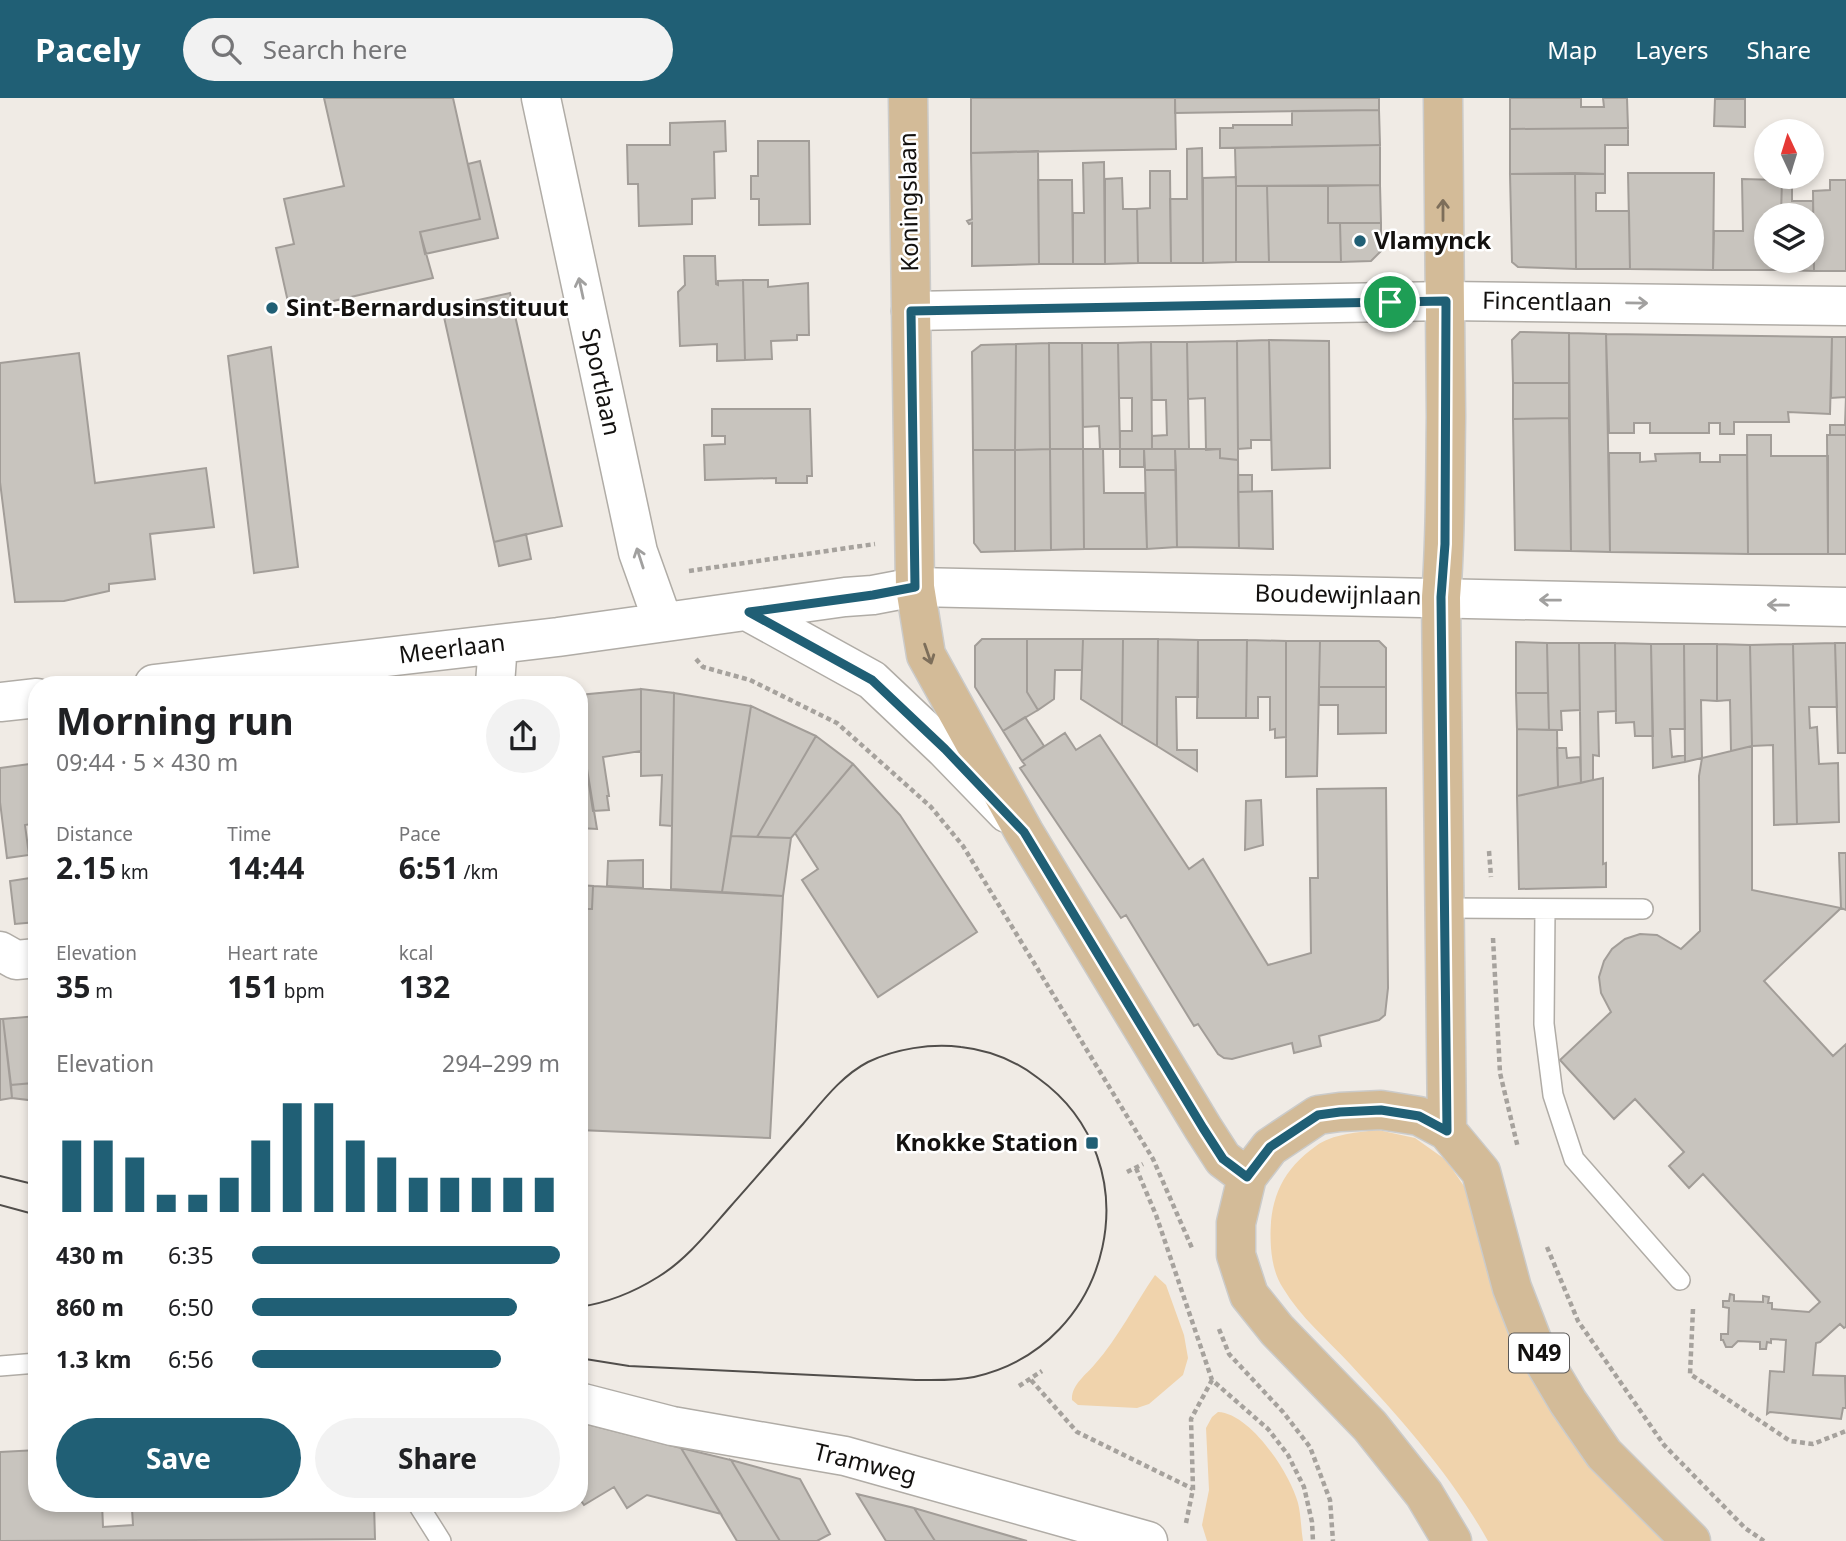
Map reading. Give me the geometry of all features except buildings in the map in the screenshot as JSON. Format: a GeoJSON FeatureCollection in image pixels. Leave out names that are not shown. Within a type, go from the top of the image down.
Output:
{"type":"FeatureCollection","features":[{"type":"Feature","properties":{"kind":"main road","name":"Koningslaan"},"geometry":{"type":"LineString","coordinates":[[908,98],[915,587],[926,655],[1024,832],[1203,1128],[1223,1159],[1247,1177]]}},
{"type":"Feature","properties":{"kind":"main road"},"geometry":{"type":"LineString","coordinates":[[1443,98],[1446,301],[1445,544],[1441,597],[1447,1131]]}},
{"type":"Feature","properties":{"kind":"main road","name":"N49"},"geometry":{"type":"LineString","coordinates":[[1452,1541],[1424,1494],[1370,1426],[1277,1330],[1249,1295],[1236,1255],[1236,1223],[1247,1177],[1270,1147],[1318,1115],[1381,1110],[1419,1116],[1447,1131],[1481,1172],[1512,1288],[1534,1345],[1604,1454],[1691,1541]]}},
{"type":"Feature","properties":{"kind":"street","name":"Sportlaan"},"geometry":{"type":"LineString","coordinates":[[541,98],[638,552],[663,622]]}},
{"type":"Feature","properties":{"kind":"street","name":"Fincentlaan"},"geometry":{"type":"LineString","coordinates":[[911,311],[1446,301],[1846,306]]}},
{"type":"Feature","properties":{"kind":"street","name":"Meerlaan"},"geometry":{"type":"LineString","coordinates":[[223,676],[749,612],[915,587]]}},
{"type":"Feature","properties":{"kind":"street","name":"Boudewijnlaan"},"geometry":{"type":"LineString","coordinates":[[915,587],[1846,607]]}},
{"type":"Feature","properties":{"kind":"street"},"geometry":{"type":"LineString","coordinates":[[749,612],[872,680],[945,749],[1024,832]]}},
{"type":"Feature","properties":{"kind":"street"},"geometry":{"type":"LineString","coordinates":[[496,676],[498,644]]}},
{"type":"Feature","properties":{"kind":"street"},"geometry":{"type":"LineString","coordinates":[[0,702],[28,699]]}},
{"type":"Feature","properties":{"kind":"street"},"geometry":{"type":"LineString","coordinates":[[0,951],[16,960],[28,959]]}},
{"type":"Feature","properties":{"kind":"street","name":"Tramweg"},"geometry":{"type":"LineString","coordinates":[[588,1404],[672,1426],[845,1457],[1148,1541]]}},
{"type":"Feature","properties":{"kind":"lane"},"geometry":{"type":"LineString","coordinates":[[1445,908],[1643,909]]}},
{"type":"Feature","properties":{"kind":"lane"},"geometry":{"type":"LineString","coordinates":[[1545,909],[1544,1024],[1553,1095],[1574,1159],[1680,1280]]}},
{"type":"Feature","properties":{"kind":"lane"},"geometry":{"type":"LineString","coordinates":[[0,1366],[28,1364]]}},
{"type":"Feature","properties":{"kind":"lane"},"geometry":{"type":"LineString","coordinates":[[423,1512],[441,1541]]}},
{"type":"Feature","properties":{"kind":"path"},"geometry":{"type":"LineString","coordinates":[[663,622],[702,667],[750,680],[836,723],[931,807],[963,846],[1147,1147],[1194,1254]]}},
{"type":"Feature","properties":{"kind":"path"},"geometry":{"type":"LineString","coordinates":[[1127,1172],[1143,1164]]}},
{"type":"Feature","properties":{"kind":"path"},"geometry":{"type":"LineString","coordinates":[[1136,1168],[1156,1214],[1212,1380],[1268,1429],[1288,1455],[1304,1487],[1312,1522],[1313,1541]]}},
{"type":"Feature","properties":{"kind":"path"},"geometry":{"type":"LineString","coordinates":[[1680,1280],[1693,1304],[1690,1374],[1790,1441],[1813,1444],[1846,1431]]}},
{"type":"Feature","properties":{"kind":"path"},"geometry":{"type":"LineString","coordinates":[[1214,1317],[1229,1354],[1283,1412],[1310,1447],[1330,1500],[1333,1541]]}},
{"type":"Feature","properties":{"kind":"path"},"geometry":{"type":"LineString","coordinates":[[1018,1386],[1042,1371]]}},
{"type":"Feature","properties":{"kind":"path"},"geometry":{"type":"LineString","coordinates":[[1031,1380],[1077,1432],[1193,1489]]}},
{"type":"Feature","properties":{"kind":"path"},"geometry":{"type":"LineString","coordinates":[[1185,1528],[1193,1489],[1191,1419],[1212,1380]]}},
{"type":"Feature","properties":{"kind":"shaded area"},"geometry":{"type":"Polygon","coordinates":[[[1378,1130],[1415,1138],[1446,1160],[1466,1189],[1666,1541],[1488,1541],[1424,1448],[1290,1299],[1276,1273],[1271,1248],[1272,1217],[1278,1190],[1303,1156],[1322,1142],[1346,1134],[1378,1130]]]}},
{"type":"Feature","properties":{"kind":"shaded area"},"geometry":{"type":"Polygon","coordinates":[[[1155,1275],[1166,1285],[1184,1335],[1188,1358],[1183,1375],[1149,1404],[1137,1408],[1078,1405],[1072,1400],[1076,1385],[1111,1343],[1155,1275]]]}},
{"type":"Feature","properties":{"kind":"shaded area"},"geometry":{"type":"Polygon","coordinates":[[[1218,1412],[1243,1422],[1278,1461],[1298,1503],[1303,1541],[1207,1541],[1202,1525],[1209,1490],[1206,1428],[1218,1412]]]}},
{"type":"Feature","properties":{"kind":"tram line"},"geometry":{"type":"LineString","coordinates":[[588,1305],[630,1292],[658,1277],[678,1262],[705,1236],[841,1082],[868,1062],[890,1054],[913,1048],[949,1046],[971,1048],[1011,1062],[1038,1078],[1075,1114],[1097,1156],[1106,1201],[1102,1247],[1087,1291],[1060,1329],[1022,1359],[974,1377],[938,1380],[629,1366],[588,1359]]}},
{"type":"Feature","properties":{"kind":"tram line"},"geometry":{"type":"LineString","coordinates":[[0,1176],[28,1183]]}},
{"type":"Feature","properties":{"kind":"tram line"},"geometry":{"type":"LineString","coordinates":[[0,1205],[28,1213]]}},
{"type":"Feature","properties":{"kind":"place","name":"Vlamynck"},"geometry":{"type":"Point","coordinates":[1360,241]}},
{"type":"Feature","properties":{"kind":"place","name":"Sint-Bernardusinstituut"},"geometry":{"type":"Point","coordinates":[272,308]}},
{"type":"Feature","properties":{"kind":"place","name":"Knokke Station"},"geometry":{"type":"Point","coordinates":[1092,1143]}},
{"type":"Feature","properties":{"kind":"route"},"geometry":{"type":"LineString","coordinates":[[1446,301],[1445,544],[1441,597],[1447,1131],[1419,1116],[1381,1110],[1318,1115],[1270,1147],[1247,1177],[1223,1159],[1024,832],[945,749],[872,680],[749,612],[915,587],[911,311],[1390,302],[1446,301]]}}]}
